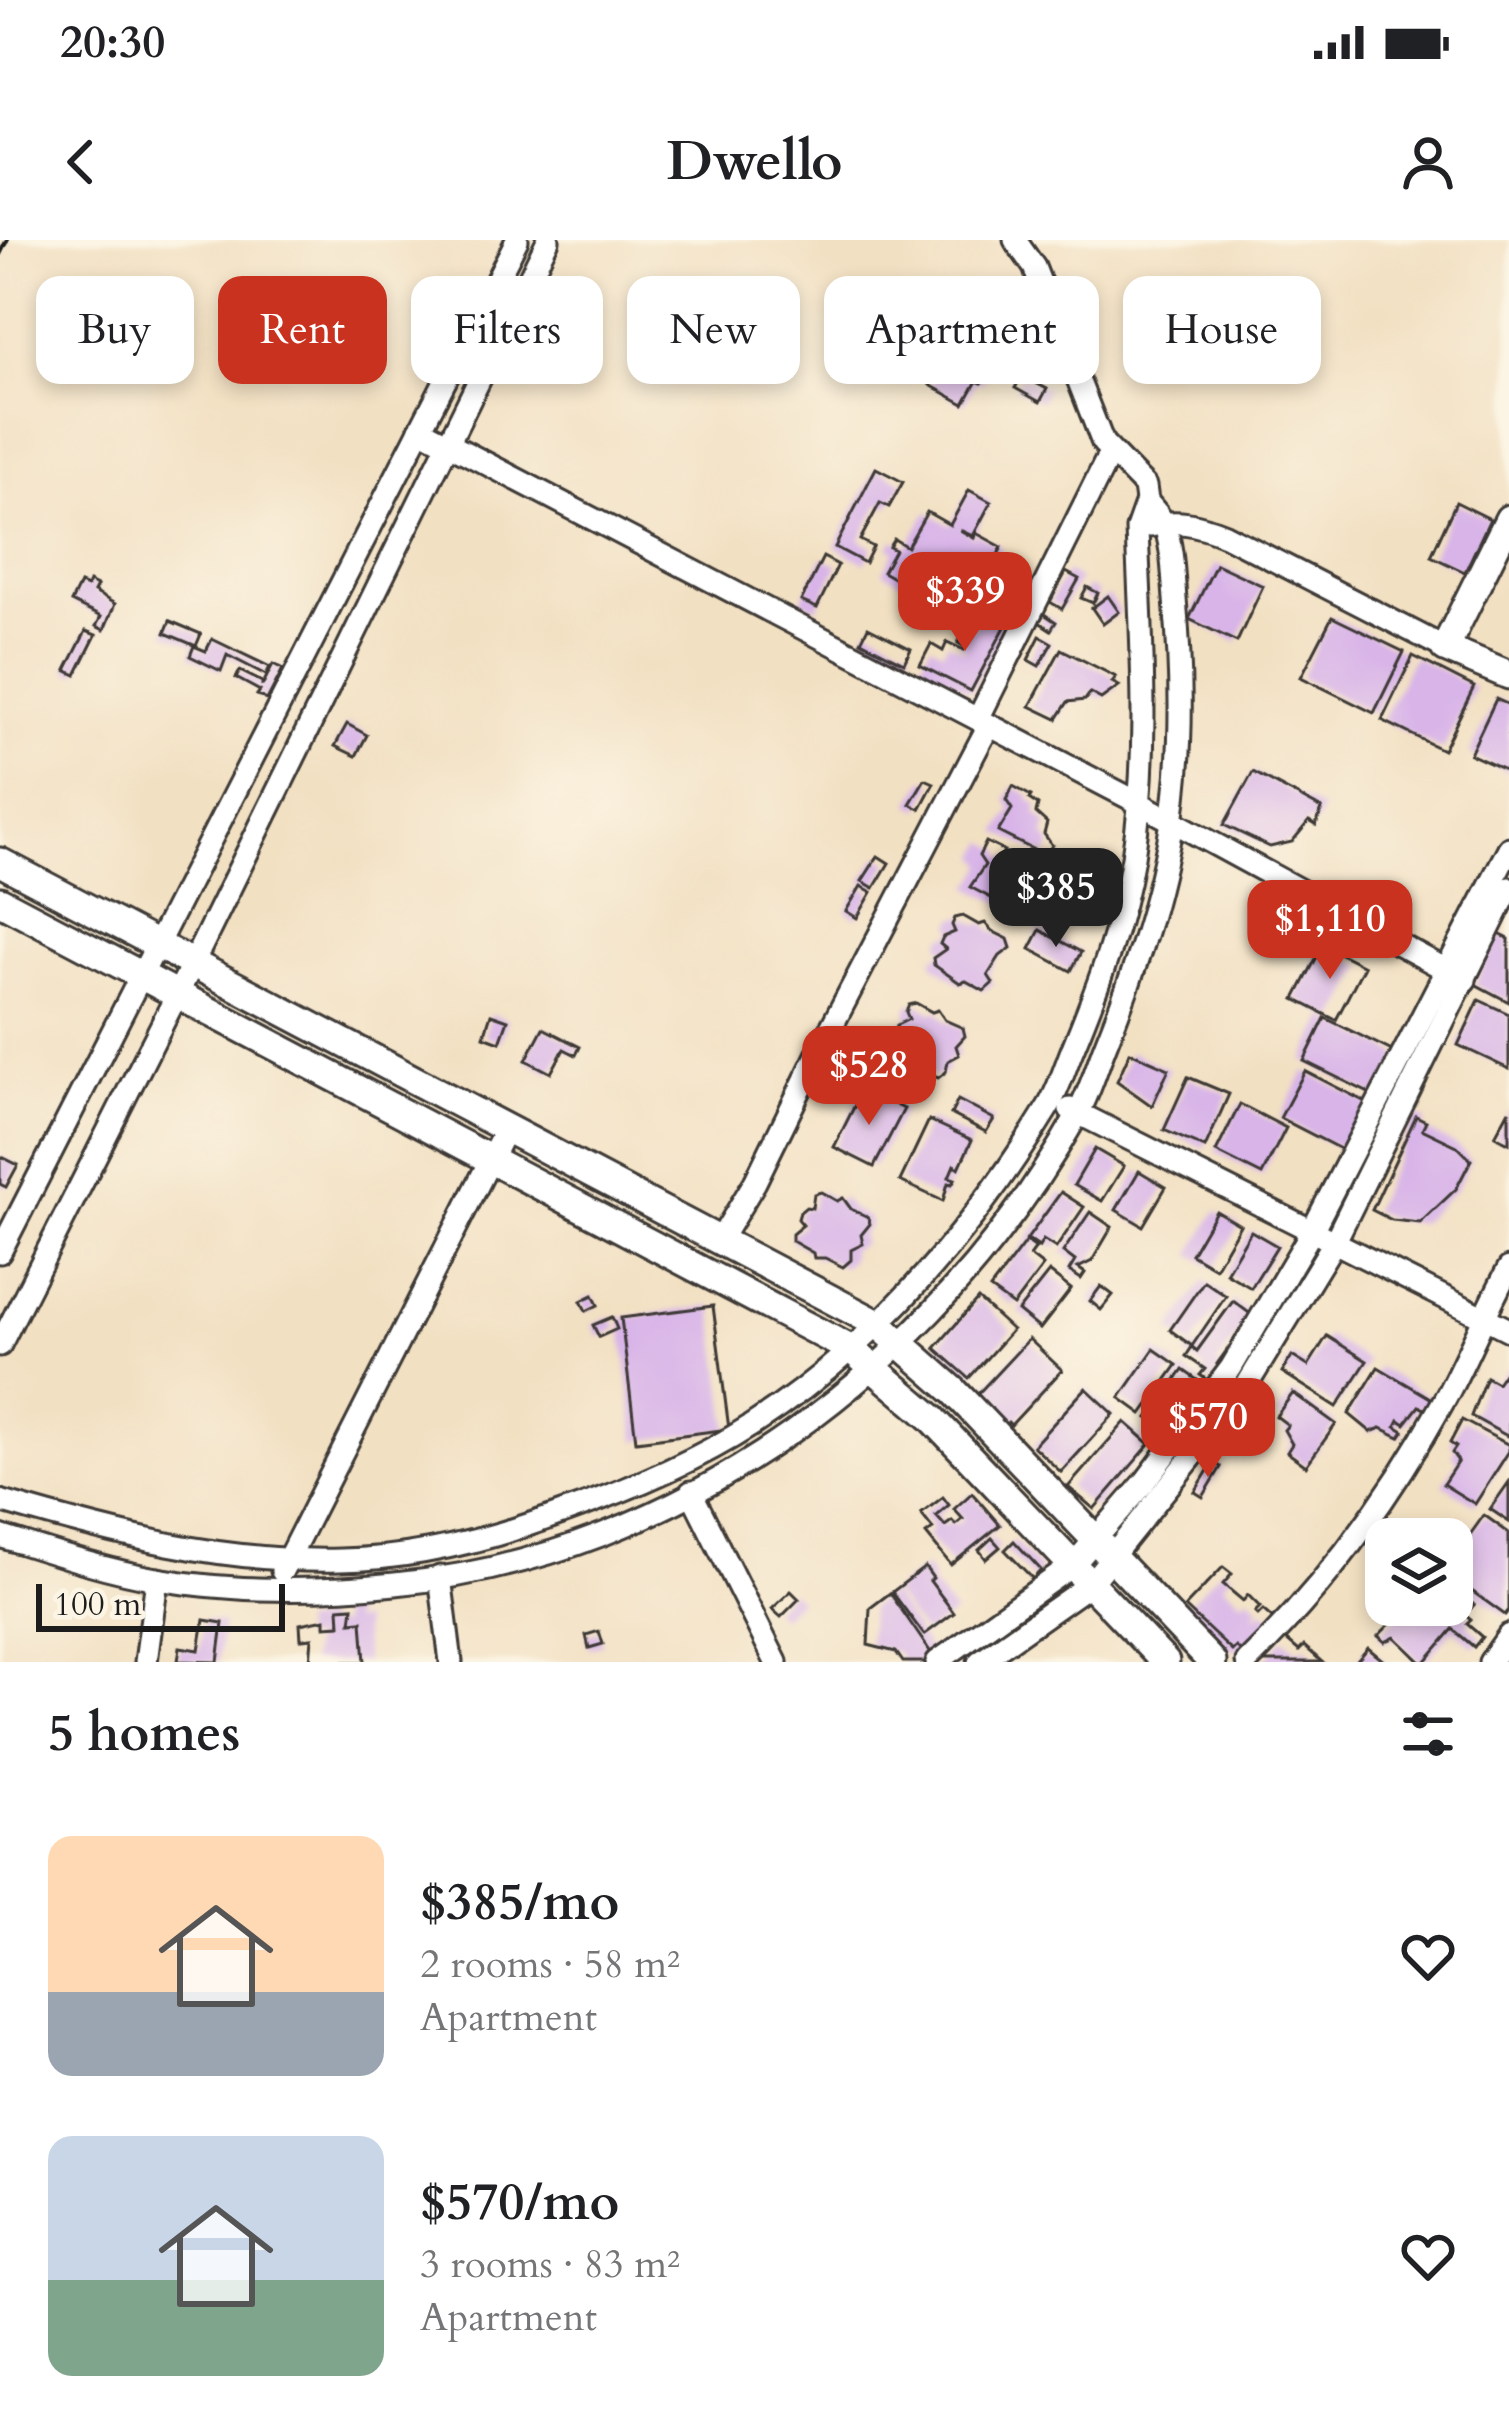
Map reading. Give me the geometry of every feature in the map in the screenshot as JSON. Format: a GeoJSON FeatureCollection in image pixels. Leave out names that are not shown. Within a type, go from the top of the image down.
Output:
{"type":"FeatureCollection","features":[{"type":"Feature","properties":{"kind":"street"},"geometry":{"type":"LineString","coordinates":[[3,1332],[194,961],[548,240]]}},
{"type":"Feature","properties":{"kind":"street"},"geometry":{"type":"LineString","coordinates":[[0,1536],[157,1579],[274,1588],[394,1584],[523,1561],[635,1520],[776,1447],[903,1344],[994,1238],[1079,1112],[1144,944],[1172,822],[1184,689],[1163,523],[1147,501],[1143,480],[1110,453],[1097,433],[1034,267],[1015,240]]}},
{"type":"Feature","properties":{"kind":"street"},"geometry":{"type":"LineString","coordinates":[[0,1252],[8,1219],[158,943],[420,429],[508,244]]}},
{"type":"Feature","properties":{"kind":"street"},"geometry":{"type":"LineString","coordinates":[[420,429],[1139,803],[1457,976]]}},
{"type":"Feature","properties":{"kind":"street"},"geometry":{"type":"LineString","coordinates":[[720,1240],[755,1182],[984,722],[1110,453]]}},
{"type":"Feature","properties":{"kind":"street"},"geometry":{"type":"LineString","coordinates":[[0,1501],[162,1546],[288,1559],[392,1557],[521,1528],[624,1491],[703,1454],[752,1424],[852,1350],[926,1274],[1050,1103],[1109,952],[1132,860],[1145,741],[1137,530],[1147,501]]}},
{"type":"Feature","properties":{"kind":"street"},"geometry":{"type":"LineString","coordinates":[[1445,648],[1509,519]]}},
{"type":"Feature","properties":{"kind":"street"},"geometry":{"type":"LineString","coordinates":[[1137,530],[1163,523],[1201,525],[1445,648],[1509,675]]}},
{"type":"Feature","properties":{"kind":"street"},"geometry":{"type":"LineString","coordinates":[[979,1662],[1082,1574],[1239,1399],[1335,1241],[1457,976],[1509,848]]}},
{"type":"Feature","properties":{"kind":"street"},"geometry":{"type":"LineString","coordinates":[[0,862],[878,1324],[954,1390],[1212,1662]]}},
{"type":"Feature","properties":{"kind":"street"},"geometry":{"type":"LineString","coordinates":[[1104,1549],[1145,1482],[1231,1368],[1509,888]]}},
{"type":"Feature","properties":{"kind":"street"},"geometry":{"type":"LineString","coordinates":[[0,901],[852,1350],[932,1418],[1165,1662]]}},
{"type":"Feature","properties":{"kind":"street"},"geometry":{"type":"LineString","coordinates":[[1050,1103],[1079,1112],[1509,1330]]}},
{"type":"Feature","properties":{"kind":"street"},"geometry":{"type":"LineString","coordinates":[[274,1588],[506,1129]]}},
{"type":"Feature","properties":{"kind":"street"},"geometry":{"type":"LineString","coordinates":[[1247,1662],[1300,1608],[1379,1503],[1446,1397],[1509,1268]]}},
{"type":"Feature","properties":{"kind":"street"},"geometry":{"type":"LineString","coordinates":[[691,1492],[776,1662]]}},
{"type":"Feature","properties":{"kind":"street"},"geometry":{"type":"LineString","coordinates":[[937,1662],[1082,1574]]}},
{"type":"Feature","properties":{"kind":"street"},"geometry":{"type":"LineString","coordinates":[[440,1577],[451,1662]]}},
{"type":"Feature","properties":{"kind":"street"},"geometry":{"type":"LineString","coordinates":[[146,1662],[157,1579]]}},
{"type":"Feature","properties":{"kind":"street"},"geometry":{"type":"LineString","coordinates":[[1490,1662],[1509,1635]]}},
{"type":"Feature","properties":{"kind":"building"},"geometry":{"type":"Polygon","coordinates":[[[930,384],[975,384],[964,404],[930,384]]]}},
{"type":"Feature","properties":{"kind":"building"},"geometry":{"type":"Polygon","coordinates":[[[1037,384],[1047,389],[1040,402],[1015,388],[1037,384]]]}},
{"type":"Feature","properties":{"kind":"building"},"geometry":{"type":"Polygon","coordinates":[[[876,468],[903,482],[889,507],[880,503],[860,540],[873,547],[865,563],[835,547],[876,468]]]}},
{"type":"Feature","properties":{"kind":"building"},"geometry":{"type":"Polygon","coordinates":[[[969,490],[991,502],[973,536],[960,530],[974,538],[976,533],[1002,547],[992,566],[985,562],[980,571],[973,567],[966,579],[957,574],[944,597],[918,582],[930,560],[921,555],[904,584],[883,572],[895,550],[889,547],[894,539],[907,547],[927,512],[950,525],[969,490]]]}},
{"type":"Feature","properties":{"kind":"building"},"geometry":{"type":"Polygon","coordinates":[[[1456,502],[1490,519],[1465,572],[1431,556],[1456,502]]]}},
{"type":"Feature","properties":{"kind":"building"},"geometry":{"type":"Polygon","coordinates":[[[823,557],[838,565],[817,608],[801,601],[823,557]]]}},
{"type":"Feature","properties":{"kind":"building"},"geometry":{"type":"Polygon","coordinates":[[[1216,564],[1263,586],[1237,642],[1189,619],[1216,564]]]}},
{"type":"Feature","properties":{"kind":"building"},"geometry":{"type":"Polygon","coordinates":[[[1066,572],[1079,579],[1062,609],[1050,602],[1066,572]]]}},
{"type":"Feature","properties":{"kind":"building"},"geometry":{"type":"Polygon","coordinates":[[[89,582],[97,586],[94,592],[115,604],[104,630],[96,626],[101,617],[71,602],[80,584],[87,587],[89,582]]]}},
{"type":"Feature","properties":{"kind":"building"},"geometry":{"type":"Polygon","coordinates":[[[1087,587],[1098,593],[1093,603],[1081,598],[1087,587]]]}},
{"type":"Feature","properties":{"kind":"building"},"geometry":{"type":"Polygon","coordinates":[[[1108,596],[1119,612],[1103,624],[1092,608],[1108,596]]]}},
{"type":"Feature","properties":{"kind":"building"},"geometry":{"type":"Polygon","coordinates":[[[1044,614],[1056,622],[1051,630],[1039,622],[1044,614]]]}},
{"type":"Feature","properties":{"kind":"building"},"geometry":{"type":"Polygon","coordinates":[[[981,615],[1005,627],[971,691],[920,665],[931,644],[943,651],[947,642],[964,650],[958,643],[967,625],[974,628],[981,615]]]}},
{"type":"Feature","properties":{"kind":"building"},"geometry":{"type":"Polygon","coordinates":[[[1332,617],[1404,652],[1374,713],[1301,677],[1332,617]]]}},
{"type":"Feature","properties":{"kind":"building"},"geometry":{"type":"Polygon","coordinates":[[[170,621],[201,634],[196,646],[165,633],[170,621]]]}},
{"type":"Feature","properties":{"kind":"building"},"geometry":{"type":"Polygon","coordinates":[[[868,627],[911,649],[904,663],[861,641],[868,627]]]}},
{"type":"Feature","properties":{"kind":"building"},"geometry":{"type":"Polygon","coordinates":[[[86,631],[96,635],[76,675],[66,670],[86,631]]]}},
{"type":"Feature","properties":{"kind":"building"},"geometry":{"type":"Polygon","coordinates":[[[1040,636],[1052,643],[1039,666],[1028,660],[1040,636]]]}},
{"type":"Feature","properties":{"kind":"building"},"geometry":{"type":"Polygon","coordinates":[[[212,639],[270,667],[266,675],[227,655],[221,671],[190,656],[194,646],[206,651],[212,639]]]}},
{"type":"Feature","properties":{"kind":"building"},"geometry":{"type":"Polygon","coordinates":[[[1061,649],[1116,677],[1112,682],[1119,686],[1101,699],[1090,693],[1085,700],[1068,702],[1057,719],[1030,706],[1061,649]]]}},
{"type":"Feature","properties":{"kind":"building"},"geometry":{"type":"Polygon","coordinates":[[[1413,656],[1474,687],[1443,750],[1382,720],[1413,656]]]}},
{"type":"Feature","properties":{"kind":"building"},"geometry":{"type":"Polygon","coordinates":[[[273,664],[283,669],[267,700],[236,678],[240,671],[262,686],[273,664]]]}},
{"type":"Feature","properties":{"kind":"building"},"geometry":{"type":"Polygon","coordinates":[[[1496,699],[1509,705],[1509,772],[1470,754],[1496,699]]]}},
{"type":"Feature","properties":{"kind":"building"},"geometry":{"type":"Polygon","coordinates":[[[347,724],[367,735],[356,756],[335,746],[347,724]]]}},
{"type":"Feature","properties":{"kind":"building"},"geometry":{"type":"Polygon","coordinates":[[[1253,772],[1322,809],[1316,825],[1309,821],[1292,842],[1270,847],[1224,825],[1253,772]]]}},
{"type":"Feature","properties":{"kind":"building"},"geometry":{"type":"Polygon","coordinates":[[[925,779],[934,783],[920,809],[910,804],[925,779]]]}},
{"type":"Feature","properties":{"kind":"building"},"geometry":{"type":"Polygon","coordinates":[[[1013,786],[1031,796],[1038,805],[1036,813],[1047,823],[1044,834],[1052,845],[1046,856],[998,832],[1012,809],[1006,800],[1013,786]]]}},
{"type":"Feature","properties":{"kind":"building"},"geometry":{"type":"Polygon","coordinates":[[[986,842],[1004,851],[1002,855],[1011,860],[1009,868],[1020,878],[1017,890],[1025,901],[1018,912],[970,887],[985,865],[979,856],[986,842]]]}},
{"type":"Feature","properties":{"kind":"building"},"geometry":{"type":"Polygon","coordinates":[[[878,856],[889,863],[874,888],[862,881],[878,856]]]}},
{"type":"Feature","properties":{"kind":"building"},"geometry":{"type":"Polygon","coordinates":[[[861,886],[872,892],[857,918],[846,911],[861,886]]]}},
{"type":"Feature","properties":{"kind":"building"},"geometry":{"type":"Polygon","coordinates":[[[963,916],[979,925],[985,923],[1008,939],[1011,948],[988,975],[993,983],[984,991],[966,981],[960,983],[934,965],[933,958],[946,949],[940,944],[943,937],[955,932],[955,918],[963,916]]]}},
{"type":"Feature","properties":{"kind":"building"},"geometry":{"type":"Polygon","coordinates":[[[1040,930],[1081,952],[1071,971],[1030,949],[1040,930]]]}},
{"type":"Feature","properties":{"kind":"building"},"geometry":{"type":"Polygon","coordinates":[[[1499,934],[1509,939],[1509,1002],[1475,984],[1499,934]]]}},
{"type":"Feature","properties":{"kind":"building"},"geometry":{"type":"Polygon","coordinates":[[[1323,945],[1364,966],[1336,1020],[1295,999],[1323,945]]]}},
{"type":"Feature","properties":{"kind":"building"},"geometry":{"type":"Polygon","coordinates":[[[1479,1000],[1509,1014],[1509,1069],[1458,1045],[1479,1000]]]}},
{"type":"Feature","properties":{"kind":"building"},"geometry":{"type":"Polygon","coordinates":[[[916,1003],[932,1012],[938,1010],[945,1020],[963,1028],[965,1036],[956,1046],[959,1055],[948,1061],[946,1072],[938,1078],[910,1069],[887,1053],[887,1046],[900,1036],[894,1031],[897,1025],[909,1019],[909,1005],[916,1003]]]}},
{"type":"Feature","properties":{"kind":"building"},"geometry":{"type":"Polygon","coordinates":[[[491,1014],[508,1020],[500,1042],[484,1036],[491,1014]]]}},
{"type":"Feature","properties":{"kind":"building"},"geometry":{"type":"Polygon","coordinates":[[[1325,1018],[1400,1055],[1379,1098],[1304,1061],[1325,1018]]]}},
{"type":"Feature","properties":{"kind":"building"},"geometry":{"type":"Polygon","coordinates":[[[543,1028],[580,1047],[576,1055],[564,1049],[551,1073],[526,1060],[543,1028]]]}},
{"type":"Feature","properties":{"kind":"building"},"geometry":{"type":"Polygon","coordinates":[[[1130,1052],[1169,1069],[1152,1106],[1117,1081],[1130,1052]]]}},
{"type":"Feature","properties":{"kind":"building"},"geometry":{"type":"Polygon","coordinates":[[[864,1054],[901,1072],[895,1086],[858,1067],[864,1054]]]}},
{"type":"Feature","properties":{"kind":"building"},"geometry":{"type":"Polygon","coordinates":[[[1305,1071],[1373,1106],[1348,1153],[1280,1118],[1305,1071]]]}},
{"type":"Feature","properties":{"kind":"building"},"geometry":{"type":"Polygon","coordinates":[[[1188,1077],[1229,1094],[1205,1148],[1164,1130],[1188,1077]]]}},
{"type":"Feature","properties":{"kind":"building"},"geometry":{"type":"Polygon","coordinates":[[[863,1089],[904,1109],[874,1167],[834,1147],[863,1089]]]}},
{"type":"Feature","properties":{"kind":"building"},"geometry":{"type":"Polygon","coordinates":[[[958,1100],[994,1119],[986,1132],[951,1114],[958,1100]]]}},
{"type":"Feature","properties":{"kind":"building"},"geometry":{"type":"Polygon","coordinates":[[[1240,1104],[1286,1128],[1262,1175],[1216,1152],[1240,1104]]]}},
{"type":"Feature","properties":{"kind":"building"},"geometry":{"type":"Polygon","coordinates":[[[1509,1110],[1509,1143],[1495,1136],[1509,1110]]]}},
{"type":"Feature","properties":{"kind":"building"},"geometry":{"type":"Polygon","coordinates":[[[1416,1116],[1426,1121],[1422,1129],[1457,1146],[1471,1160],[1456,1189],[1420,1223],[1392,1220],[1372,1210],[1416,1116]]]}},
{"type":"Feature","properties":{"kind":"building"},"geometry":{"type":"Polygon","coordinates":[[[929,1120],[972,1140],[959,1168],[954,1165],[949,1177],[955,1179],[948,1183],[943,1201],[900,1181],[929,1120]]]}},
{"type":"Feature","properties":{"kind":"building"},"geometry":{"type":"Polygon","coordinates":[[[1095,1149],[1124,1166],[1102,1201],[1074,1185],[1095,1149]]]}},
{"type":"Feature","properties":{"kind":"building"},"geometry":{"type":"Polygon","coordinates":[[[0,1156],[18,1165],[6,1187],[0,1184],[0,1156]]]}},
{"type":"Feature","properties":{"kind":"building"},"geometry":{"type":"Polygon","coordinates":[[[1139,1171],[1166,1187],[1143,1226],[1116,1210],[1139,1171]]]}},
{"type":"Feature","properties":{"kind":"building"},"geometry":{"type":"Polygon","coordinates":[[[821,1192],[837,1201],[843,1198],[851,1209],[868,1217],[870,1224],[861,1235],[863,1244],[851,1250],[851,1260],[843,1267],[814,1258],[792,1241],[792,1234],[803,1225],[800,1212],[812,1208],[814,1194],[821,1192]]]}},
{"type":"Feature","properties":{"kind":"building"},"geometry":{"type":"Polygon","coordinates":[[[1061,1192],[1084,1207],[1056,1248],[1043,1240],[1039,1247],[1027,1239],[1061,1192]]]}},
{"type":"Feature","properties":{"kind":"building"},"geometry":{"type":"Polygon","coordinates":[[[1216,1211],[1240,1225],[1215,1268],[1191,1254],[1216,1211]]]}},
{"type":"Feature","properties":{"kind":"building"},"geometry":{"type":"Polygon","coordinates":[[[1090,1212],[1112,1227],[1092,1261],[1078,1268],[1085,1273],[1081,1279],[1069,1271],[1075,1261],[1063,1252],[1090,1212]]]}},
{"type":"Feature","properties":{"kind":"building"},"geometry":{"type":"Polygon","coordinates":[[[1251,1231],[1277,1246],[1251,1288],[1226,1273],[1251,1231]]]}},
{"type":"Feature","properties":{"kind":"building"},"geometry":{"type":"Polygon","coordinates":[[[1026,1241],[1036,1248],[1030,1256],[1043,1266],[1013,1306],[990,1289],[1026,1241]]]}},
{"type":"Feature","properties":{"kind":"building"},"geometry":{"type":"Polygon","coordinates":[[[1049,1272],[1071,1289],[1040,1329],[1018,1311],[1049,1272]]]}},
{"type":"Feature","properties":{"kind":"building"},"geometry":{"type":"Polygon","coordinates":[[[1204,1281],[1226,1296],[1192,1346],[1170,1330],[1204,1281]]]}},
{"type":"Feature","properties":{"kind":"building"},"geometry":{"type":"Polygon","coordinates":[[[1101,1286],[1113,1295],[1101,1310],[1090,1301],[1101,1286]]]}},
{"type":"Feature","properties":{"kind":"building"},"geometry":{"type":"Polygon","coordinates":[[[593,1295],[598,1305],[586,1311],[581,1301],[593,1295]]]}},
{"type":"Feature","properties":{"kind":"building"},"geometry":{"type":"Polygon","coordinates":[[[978,1299],[1012,1330],[969,1378],[935,1348],[978,1299]]]}},
{"type":"Feature","properties":{"kind":"building"},"geometry":{"type":"Polygon","coordinates":[[[1233,1301],[1252,1315],[1217,1364],[1224,1369],[1213,1384],[1200,1375],[1205,1369],[1186,1356],[1192,1347],[1197,1351],[1233,1301]]]}},
{"type":"Feature","properties":{"kind":"building"},"geometry":{"type":"Polygon","coordinates":[[[713,1306],[729,1429],[636,1441],[621,1318],[713,1306]]]}},
{"type":"Feature","properties":{"kind":"building"},"geometry":{"type":"Polygon","coordinates":[[[612,1317],[617,1329],[599,1337],[593,1325],[612,1317]]]}},
{"type":"Feature","properties":{"kind":"building"},"geometry":{"type":"Polygon","coordinates":[[[1327,1336],[1367,1361],[1337,1407],[1282,1372],[1292,1356],[1308,1366],[1327,1336]]]}},
{"type":"Feature","properties":{"kind":"building"},"geometry":{"type":"Polygon","coordinates":[[[1029,1339],[1062,1370],[1011,1425],[1008,1422],[1003,1427],[989,1412],[992,1407],[987,1412],[973,1399],[1029,1339]]]}},
{"type":"Feature","properties":{"kind":"building"},"geometry":{"type":"Polygon","coordinates":[[[1154,1349],[1177,1365],[1142,1414],[1120,1398],[1154,1349]]]}},
{"type":"Feature","properties":{"kind":"building"},"geometry":{"type":"Polygon","coordinates":[[[1509,1366],[1509,1437],[1471,1416],[1486,1377],[1497,1383],[1509,1366]]]}},
{"type":"Feature","properties":{"kind":"building"},"geometry":{"type":"Polygon","coordinates":[[[1378,1367],[1432,1399],[1426,1410],[1419,1406],[1405,1424],[1399,1420],[1396,1426],[1404,1431],[1400,1437],[1381,1428],[1371,1432],[1349,1414],[1378,1367]]]}},
{"type":"Feature","properties":{"kind":"building"},"geometry":{"type":"Polygon","coordinates":[[[1183,1370],[1203,1384],[1197,1392],[1201,1395],[1177,1428],[1174,1425],[1168,1432],[1148,1418],[1183,1370]]]}},
{"type":"Feature","properties":{"kind":"building"},"geometry":{"type":"Polygon","coordinates":[[[1086,1388],[1114,1414],[1061,1472],[1033,1446],[1086,1388]]]}},
{"type":"Feature","properties":{"kind":"building"},"geometry":{"type":"Polygon","coordinates":[[[1293,1393],[1336,1424],[1306,1466],[1287,1452],[1292,1444],[1284,1430],[1288,1425],[1276,1416],[1293,1393]]]}},
{"type":"Feature","properties":{"kind":"building"},"geometry":{"type":"Polygon","coordinates":[[[1462,1420],[1509,1445],[1475,1504],[1443,1484],[1458,1461],[1452,1453],[1456,1447],[1450,1443],[1462,1420]]]}},
{"type":"Feature","properties":{"kind":"building"},"geometry":{"type":"Polygon","coordinates":[[[1125,1422],[1150,1444],[1094,1509],[1068,1487],[1125,1422]]]}},
{"type":"Feature","properties":{"kind":"building"},"geometry":{"type":"Polygon","coordinates":[[[1213,1462],[1221,1467],[1203,1497],[1195,1492],[1213,1462]]]}},
{"type":"Feature","properties":{"kind":"building"},"geometry":{"type":"Polygon","coordinates":[[[1509,1482],[1509,1522],[1490,1509],[1509,1482]]]}},
{"type":"Feature","properties":{"kind":"building"},"geometry":{"type":"Polygon","coordinates":[[[972,1493],[1000,1525],[951,1565],[926,1534],[933,1529],[921,1514],[943,1497],[949,1505],[936,1516],[945,1526],[952,1521],[956,1525],[963,1519],[954,1509],[972,1493]]]}},
{"type":"Feature","properties":{"kind":"building"},"geometry":{"type":"Polygon","coordinates":[[[1484,1515],[1509,1533],[1509,1610],[1505,1615],[1473,1592],[1473,1530],[1484,1515]]]}},
{"type":"Feature","properties":{"kind":"building"},"geometry":{"type":"Polygon","coordinates":[[[992,1538],[1000,1547],[986,1559],[979,1550],[992,1538]]]}},
{"type":"Feature","properties":{"kind":"building"},"geometry":{"type":"Polygon","coordinates":[[[1014,1541],[1041,1570],[1033,1579],[1005,1550],[1014,1541]]]}},
{"type":"Feature","properties":{"kind":"building"},"geometry":{"type":"Polygon","coordinates":[[[925,1567],[954,1613],[924,1635],[892,1592],[925,1567]]]}},
{"type":"Feature","properties":{"kind":"building"},"geometry":{"type":"Polygon","coordinates":[[[1223,1567],[1232,1574],[1223,1584],[1243,1601],[1248,1595],[1260,1607],[1255,1612],[1258,1615],[1263,1610],[1279,1624],[1253,1651],[1247,1646],[1241,1652],[1236,1647],[1232,1651],[1185,1607],[1223,1567]]]}},
{"type":"Feature","properties":{"kind":"building"},"geometry":{"type":"Polygon","coordinates":[[[791,1591],[799,1599],[781,1617],[772,1609],[791,1591]]]}},
{"type":"Feature","properties":{"kind":"building"},"geometry":{"type":"Polygon","coordinates":[[[890,1593],[936,1660],[933,1662],[903,1662],[896,1652],[868,1645],[870,1608],[890,1593]]]}},
{"type":"Feature","properties":{"kind":"building"},"geometry":{"type":"Polygon","coordinates":[[[353,1607],[351,1622],[362,1621],[365,1662],[310,1662],[312,1638],[301,1639],[300,1624],[325,1619],[325,1626],[340,1625],[339,1608],[353,1607]]]}},
{"type":"Feature","properties":{"kind":"building"},"geometry":{"type":"Polygon","coordinates":[[[204,1620],[223,1623],[218,1662],[178,1661],[180,1647],[199,1650],[204,1620]]]}},
{"type":"Feature","properties":{"kind":"building"},"geometry":{"type":"Polygon","coordinates":[[[1388,1626],[1469,1626],[1482,1637],[1474,1647],[1453,1629],[1421,1662],[1395,1637],[1385,1642],[1378,1636],[1388,1626]]]}},
{"type":"Feature","properties":{"kind":"building"},"geometry":{"type":"Polygon","coordinates":[[[599,1631],[603,1644],[589,1648],[586,1635],[599,1631]]]}},
{"type":"Feature","properties":{"kind":"building"},"geometry":{"type":"Polygon","coordinates":[[[1284,1638],[1299,1651],[1304,1646],[1322,1662],[1264,1662],[1284,1638]]]}},
{"type":"Feature","properties":{"kind":"building"},"geometry":{"type":"Polygon","coordinates":[[[1368,1648],[1385,1662],[1356,1662],[1368,1648]]]}},
{"type":"Feature","properties":{"kind":"railway"},"geometry":{"type":"LineString","coordinates":[[0,254],[7,240]]}}]}
